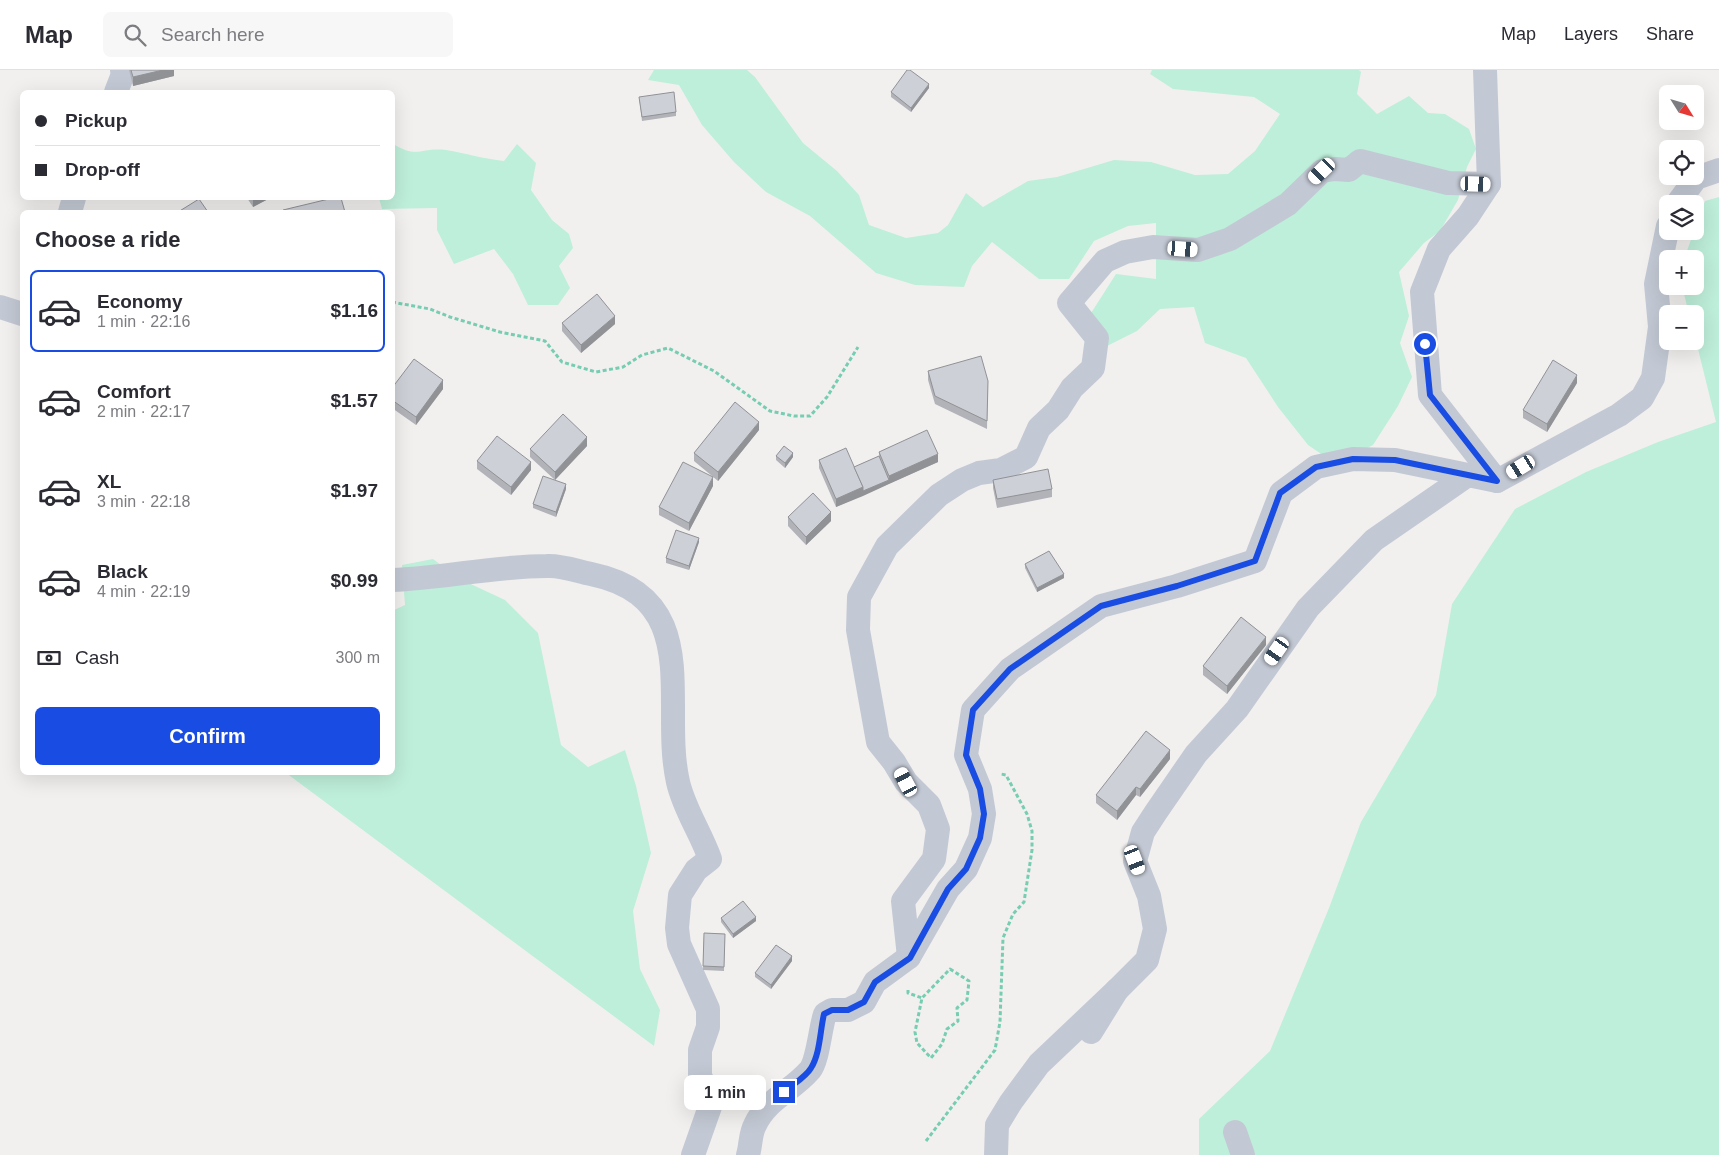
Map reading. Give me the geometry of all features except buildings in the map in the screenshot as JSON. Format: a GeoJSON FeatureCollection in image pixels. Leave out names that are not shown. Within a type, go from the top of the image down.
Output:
{"type":"FeatureCollection","features":[{"type":"Feature","properties":{"kind":"street"},"geometry":{"type":"LineString","coordinates":[[117,90],[122,70]]}},
{"type":"Feature","properties":{"kind":"street"},"geometry":{"type":"LineString","coordinates":[[1485,70],[1489,184],[1468,216],[1439,249],[1422,292],[1430,395],[1497,481]]}},
{"type":"Feature","properties":{"kind":"street"},"geometry":{"type":"LineString","coordinates":[[910,958],[903,901],[934,859],[938,829],[929,804],[906,782],[894,762],[878,742],[858,630],[859,598],[887,546],[917,515],[939,495],[962,480],[979,473],[1001,470],[1026,457],[1039,428],[1058,410],[1072,388],[1093,368],[1097,338],[1069,303],[1080,287],[1105,261],[1125,252],[1153,247],[1198,250],[1230,239],[1288,204],[1322,171],[1335,169],[1349,170],[1360,161],[1448,183],[1489,184]]}},
{"type":"Feature","properties":{"kind":"street"},"geometry":{"type":"LineString","coordinates":[[1684,195],[1696,178],[1719,170]]}},
{"type":"Feature","properties":{"kind":"street"},"geometry":{"type":"LineString","coordinates":[[748,1155],[754,1126],[767,1105],[811,1070],[818,1051],[819,1034],[824,1014],[832,1010],[848,1010],[864,1002],[875,982],[910,958],[948,889],[966,869],[980,838],[984,814],[980,789],[966,755],[973,710],[1010,669],[1101,606],[1177,586],[1255,561],[1280,493],[1316,467],[1353,459],[1395,460],[1497,481],[1619,414],[1642,398],[1653,378],[1660,327],[1656,284],[1665,240]]}},
{"type":"Feature","properties":{"kind":"street"},"geometry":{"type":"LineString","coordinates":[[0,307],[20,313]]}},
{"type":"Feature","properties":{"kind":"street"},"geometry":{"type":"LineString","coordinates":[[996,1155],[997,1125],[1011,1102],[1039,1064],[1147,960],[1155,929],[1149,896],[1135,860],[1142,832],[1196,754],[1237,709],[1308,608],[1374,540],[1468,476]]}},
{"type":"Feature","properties":{"kind":"street"},"geometry":{"type":"LineString","coordinates":[[395,580],[506,567],[550,565],[611,578],[645,599],[667,634],[674,677],[678,782],[686,806],[702,835],[710,859],[696,870],[680,895],[677,928],[679,944],[708,1009],[708,1028],[700,1050],[700,1076],[712,1101],[693,1155]]}},
{"type":"Feature","properties":{"kind":"street"},"geometry":{"type":"LineString","coordinates":[[1091,1032],[1117,990]]}},
{"type":"Feature","properties":{"kind":"street"},"geometry":{"type":"LineString","coordinates":[[1235,1132],[1243,1155]]}},
{"type":"Feature","properties":{"kind":"path"},"geometry":{"type":"LineString","coordinates":[[395,303],[430,309],[500,332],[545,341],[562,362],[596,372],[623,366],[642,354],[668,348],[714,371],[770,411],[794,416],[810,416],[827,398],[858,347]]}},
{"type":"Feature","properties":{"kind":"path"},"geometry":{"type":"LineString","coordinates":[[926,1141],[995,1050],[1000,1022],[1004,938],[1013,914],[1024,902],[1032,850],[1032,832],[1027,814],[1006,775],[980,766],[966,755]]}},
{"type":"Feature","properties":{"kind":"path"},"geometry":{"type":"LineString","coordinates":[[950,969],[968,981],[967,1000],[957,1008],[958,1021],[948,1029],[942,1044],[931,1058],[917,1043],[915,1032],[922,998],[950,969]]}},
{"type":"Feature","properties":{"kind":"green space"},"geometry":{"type":"Polygon","coordinates":[[[654,70],[747,70],[755,77],[803,143],[837,171],[859,195],[869,225],[906,238],[938,233],[948,225],[966,193],[983,207],[1028,181],[1057,177],[1114,160],[1151,162],[1195,175],[1228,174],[1255,151],[1280,114],[1254,97],[1173,89],[1150,74],[1152,70],[1359,70],[1361,72],[1357,94],[1377,114],[1409,96],[1428,113],[1445,114],[1469,129],[1476,149],[1467,167],[1458,200],[1440,231],[1424,243],[1399,272],[1409,316],[1400,343],[1412,377],[1398,406],[1373,445],[1336,464],[1308,445],[1278,407],[1246,358],[1205,343],[1194,307],[1160,309],[1137,331],[1103,348],[1084,324],[1116,274],[1156,279],[1156,223],[1128,226],[1094,241],[1069,279],[1039,279],[992,242],[972,266],[964,287],[915,285],[876,273],[810,216],[766,192],[734,162],[702,125],[679,85],[648,80],[654,70]]]}},
{"type":"Feature","properties":{"kind":"green space"},"geometry":{"type":"Polygon","coordinates":[[[517,144],[536,163],[531,190],[552,220],[569,234],[573,248],[559,266],[570,288],[558,305],[528,305],[513,274],[494,249],[454,264],[437,230],[437,208],[382,209],[380,200],[395,200],[395,145],[414,152],[438,149],[504,161],[517,144]]]}},
{"type":"Feature","properties":{"kind":"green space"},"geometry":{"type":"Polygon","coordinates":[[[1719,197],[1719,1155],[1199,1155],[1199,1119],[1270,1051],[1329,908],[1361,822],[1436,695],[1452,604],[1515,509],[1586,472],[1658,442],[1716,422],[1698,350],[1704,350],[1704,305],[1687,305],[1684,295],[1704,295],[1704,250],[1687,250],[1691,240],[1704,240],[1705,201],[1719,197]]]}},
{"type":"Feature","properties":{"kind":"green space"},"geometry":{"type":"Polygon","coordinates":[[[433,559],[460,579],[505,600],[538,633],[561,745],[588,767],[625,750],[636,786],[651,853],[633,911],[640,969],[660,1010],[654,1046],[289,775],[395,775],[395,610],[405,605],[402,565],[433,559]]]}},
{"type":"Feature","properties":{"kind":"route"},"geometry":{"type":"LineString","coordinates":[[784,1092],[811,1070],[818,1051],[819,1034],[824,1014],[832,1010],[848,1010],[864,1002],[875,982],[910,958],[948,889],[966,869],[980,838],[984,814],[980,789],[966,755],[973,710],[1010,669],[1101,606],[1177,586],[1255,561],[1270,526],[1280,493],[1316,467],[1353,459],[1395,460],[1497,481],[1430,395],[1425,344]]}}]}
